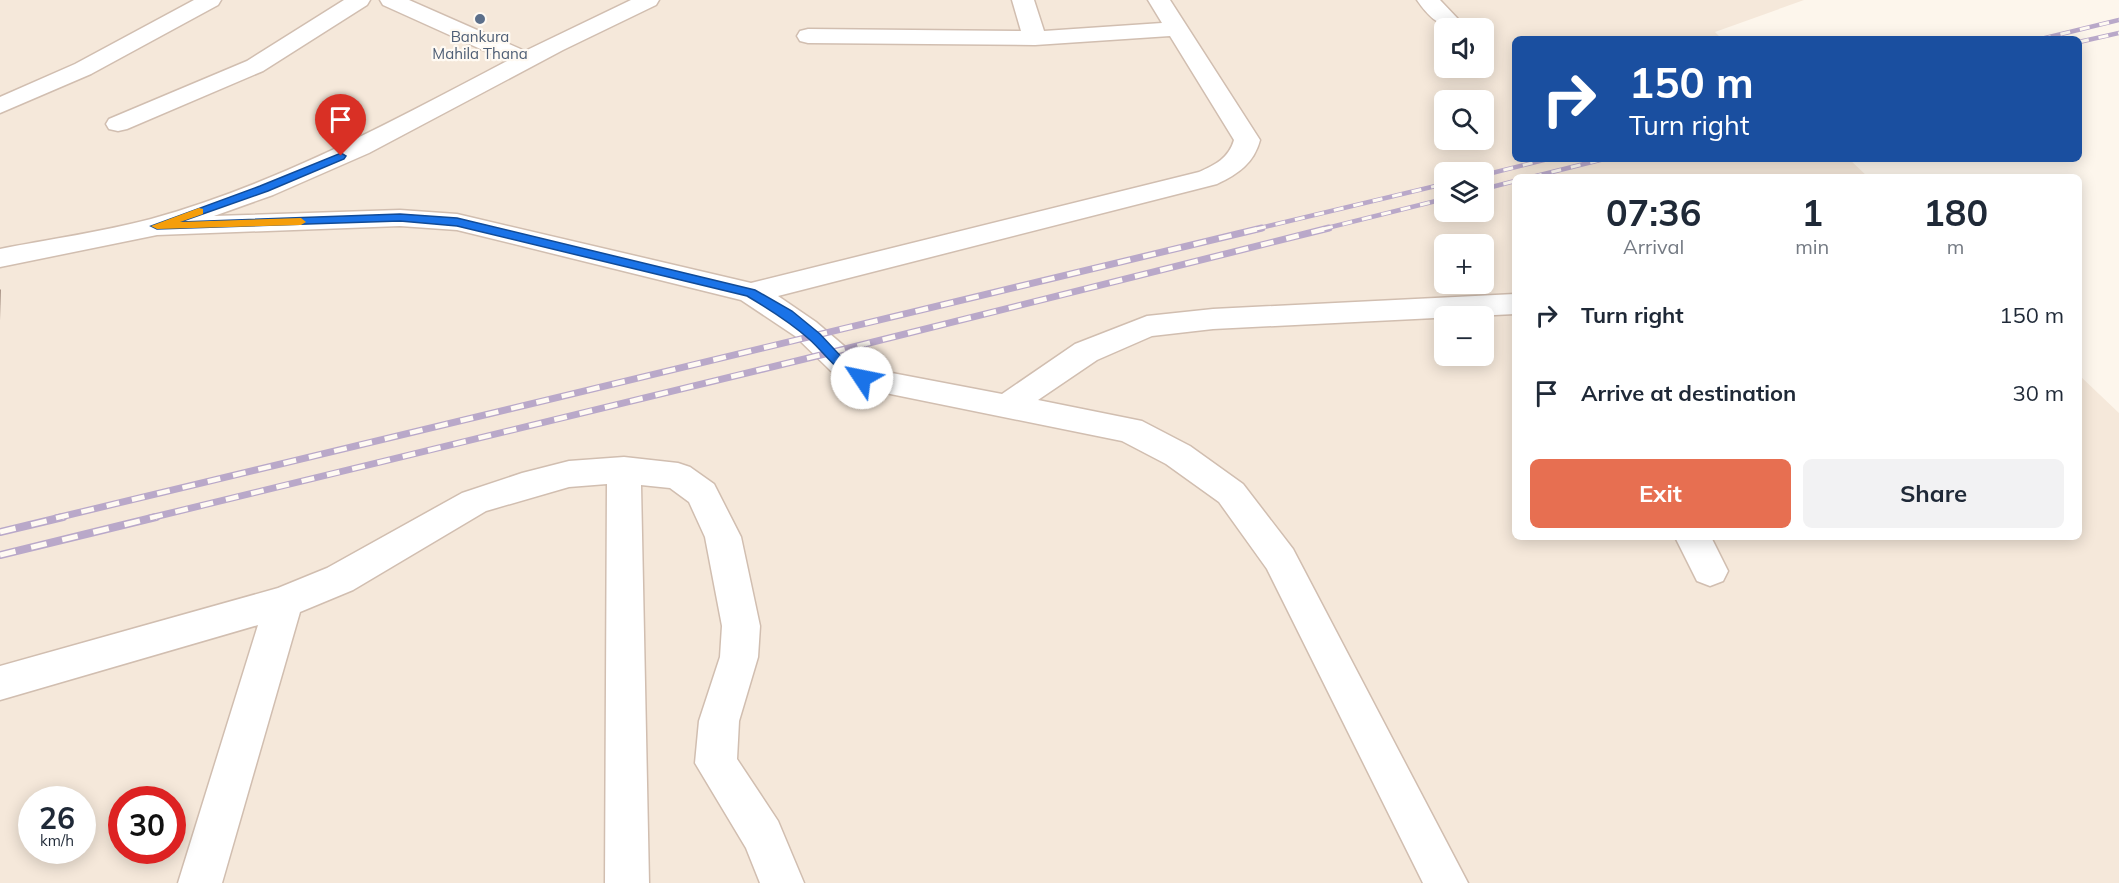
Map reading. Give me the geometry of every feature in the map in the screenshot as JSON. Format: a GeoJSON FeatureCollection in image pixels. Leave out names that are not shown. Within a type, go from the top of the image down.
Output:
{"type":"FeatureCollection","features":[{"type":"Feature","properties":{"kind":"street"},"geometry":{"type":"LineString","coordinates":[[0,106],[83,69],[210,0]]}},
{"type":"Feature","properties":{"kind":"street"},"geometry":{"type":"LineString","coordinates":[[118,124],[255,66],[358,0]]}},
{"type":"Feature","properties":{"kind":"street"},"geometry":{"type":"LineString","coordinates":[[391,0],[525,60]]}},
{"type":"Feature","properties":{"kind":"street"},"geometry":{"type":"LineString","coordinates":[[0,258],[157,226],[264,189],[360,148],[525,60],[648,0]]}},
{"type":"Feature","properties":{"kind":"street"},"geometry":{"type":"LineString","coordinates":[[1023,0],[1035,38]]}},
{"type":"Feature","properties":{"kind":"street"},"geometry":{"type":"LineString","coordinates":[[751,293],[1208,178],[1230,168],[1245,153],[1247,140],[1159,0]]}},
{"type":"Feature","properties":{"kind":"street"},"geometry":{"type":"LineString","coordinates":[[1428,0],[1446,18]]}},
{"type":"Feature","properties":{"kind":"street"},"geometry":{"type":"LineString","coordinates":[[808,36],[1035,38],[1178,29]]}},
{"type":"Feature","properties":{"kind":"street"},"geometry":{"type":"LineString","coordinates":[[157,226],[400,218],[457,222],[751,293],[787,314],[815,337],[844,367],[862,378],[1130,430],[1178,455],[1231,493],[1280,559],[1446,883]]}},
{"type":"Feature","properties":{"kind":"street"},"geometry":{"type":"LineString","coordinates":[[1007,406],[1086,352],[1147,326],[1213,319],[1512,304]]}},
{"type":"Feature","properties":{"kind":"street"},"geometry":{"type":"LineString","coordinates":[[624,470],[627,883]]}},
{"type":"Feature","properties":{"kind":"street"},"geometry":{"type":"LineString","coordinates":[[0,683],[284,602],[340,579],[474,502],[522,486],[569,474],[624,470],[678,476],[702,493],[723,537],[741,626],[739,657],[719,721],[716,763],[763,836],[782,883]]}},
{"type":"Feature","properties":{"kind":"street"},"geometry":{"type":"LineString","coordinates":[[1694,540],[1710,571]]}},
{"type":"Feature","properties":{"kind":"street"},"geometry":{"type":"LineString","coordinates":[[200,883],[284,602]]}},
{"type":"Feature","properties":{"kind":"shaded area"},"geometry":{"type":"Polygon","coordinates":[[[0,0],[1804,0],[1715,32],[1719,36],[1512,36],[1512,162],[1852,162],[1865,174],[1512,174],[1512,540],[2082,540],[2082,378],[2119,413],[2119,883],[0,883],[0,0]]]}},
{"type":"Feature","properties":{"kind":"railway"},"geometry":{"type":"LineString","coordinates":[[2053,36],[2119,20]]}},
{"type":"Feature","properties":{"kind":"railway"},"geometry":{"type":"LineString","coordinates":[[2082,41],[2119,33]]}},
{"type":"Feature","properties":{"kind":"railway"},"geometry":{"type":"LineString","coordinates":[[1494,172],[1536,162]]}},
{"type":"Feature","properties":{"kind":"railway"},"geometry":{"type":"LineString","coordinates":[[1544,174],[1592,162]]}},
{"type":"Feature","properties":{"kind":"railway"},"geometry":{"type":"LineString","coordinates":[[1494,186],[1512,182]]}},
{"type":"Feature","properties":{"kind":"railway"},"geometry":{"type":"LineString","coordinates":[[1256,229],[1434,186]]}},
{"type":"Feature","properties":{"kind":"railway"},"geometry":{"type":"LineString","coordinates":[[1323,229],[1434,201]]}},
{"type":"Feature","properties":{"kind":"railway"},"geometry":{"type":"LineString","coordinates":[[56,518],[1262,228]]}},
{"type":"Feature","properties":{"kind":"railway"},"geometry":{"type":"LineString","coordinates":[[150,518],[829,353],[1329,228]]}},
{"type":"Feature","properties":{"kind":"railway"},"geometry":{"type":"LineString","coordinates":[[0,532],[63,517]]}},
{"type":"Feature","properties":{"kind":"railway"},"geometry":{"type":"LineString","coordinates":[[0,555],[156,517]]}},
{"type":"Feature","properties":{"kind":"slow traffic"},"geometry":{"type":"LineString","coordinates":[[199,211],[157,226],[301,222]]}},
{"type":"Feature","properties":{"kind":"place","name":"Bankura Mahila Thana"},"geometry":{"type":"Point","coordinates":[480,19]}},
{"type":"Feature","properties":{"kind":"route"},"geometry":{"type":"LineString","coordinates":[[341,156],[264,189],[157,226],[400,218],[457,222],[751,293],[787,314],[815,337],[844,367],[862,378]]}}]}
